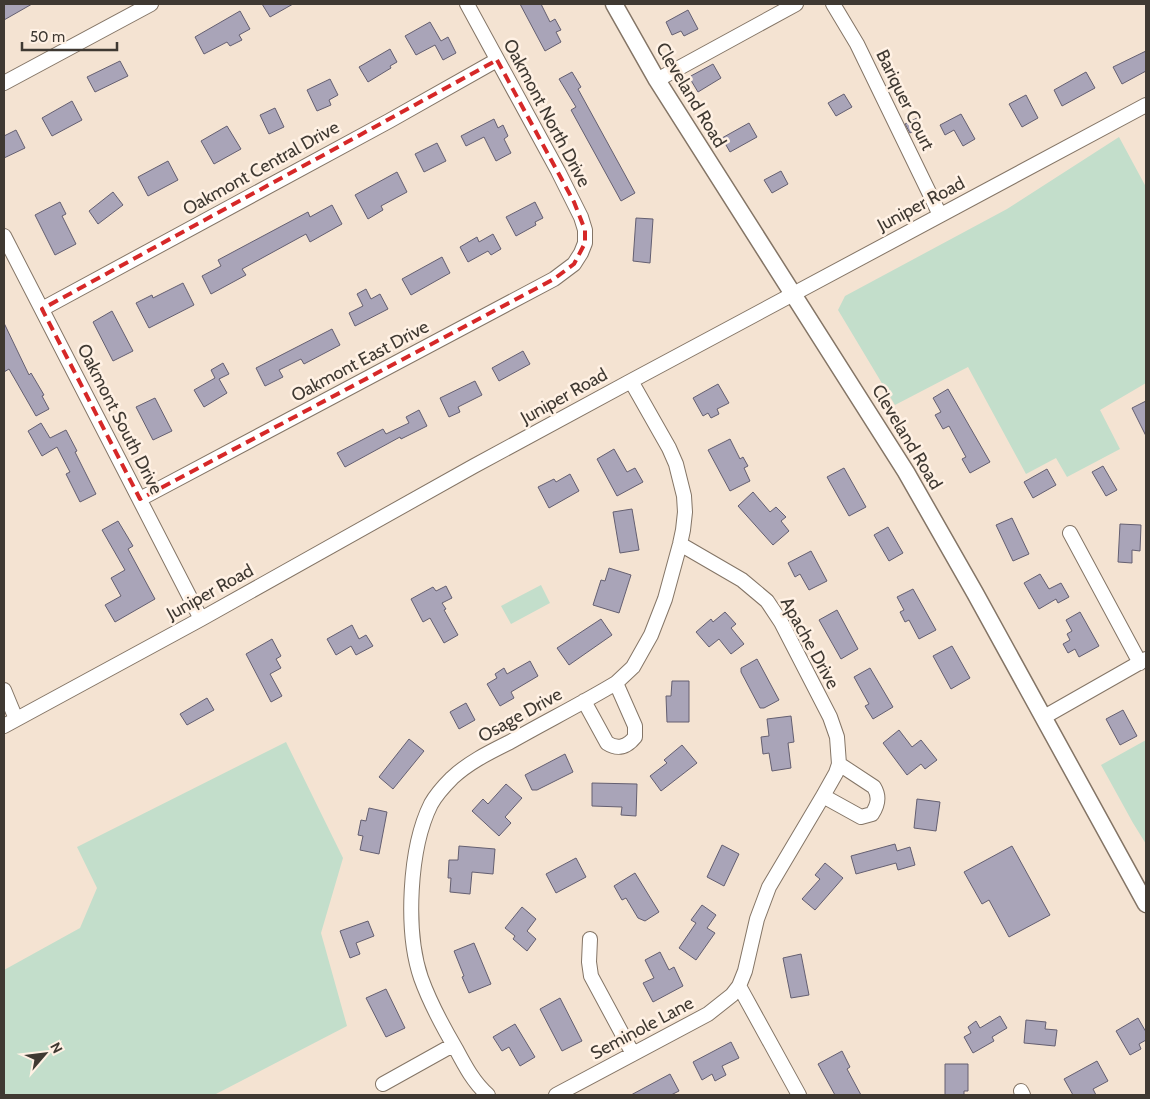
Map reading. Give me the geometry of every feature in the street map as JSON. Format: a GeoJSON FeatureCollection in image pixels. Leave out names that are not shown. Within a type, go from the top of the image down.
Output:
{"type":"FeatureCollection","features":[{"type":"Feature","properties":{"kind":"main road","name":"Cleveland Road"},"geometry":{"type":"LineString","coordinates":[[614,4],[657,80],[906,472],[1044,717],[1146,904]]}},
{"type":"Feature","properties":{"kind":"street"},"geometry":{"type":"LineString","coordinates":[[4,82],[151,4]]}},
{"type":"Feature","properties":{"kind":"street","name":"Oakmont North Drive"},"geometry":{"type":"LineString","coordinates":[[467,4],[574,202],[585,230],[585,243]]}},
{"type":"Feature","properties":{"kind":"street"},"geometry":{"type":"LineString","coordinates":[[657,80],[796,4]]}},
{"type":"Feature","properties":{"kind":"street","name":"Bariquer Court"},"geometry":{"type":"LineString","coordinates":[[833,4],[857,44],[940,215]]}},
{"type":"Feature","properties":{"kind":"street","name":"Oakmont Central Drive"},"geometry":{"type":"LineString","coordinates":[[42,309],[389,121],[497,60]]}},
{"type":"Feature","properties":{"kind":"street","name":"Juniper Road"},"geometry":{"type":"LineString","coordinates":[[4,726],[202,619],[474,466],[1146,105]]}},
{"type":"Feature","properties":{"kind":"street","name":"Oakmont South Drive"},"geometry":{"type":"LineString","coordinates":[[4,236],[202,619]]}},
{"type":"Feature","properties":{"kind":"street","name":"Oakmont East Drive"},"geometry":{"type":"LineString","coordinates":[[140,499],[554,279],[574,264],[585,243]]}},
{"type":"Feature","properties":{"kind":"street"},"geometry":{"type":"LineString","coordinates":[[631,381],[669,448],[680,476],[685,512],[680,544]]}},
{"type":"Feature","properties":{"kind":"street"},"geometry":{"type":"LineString","coordinates":[[1044,717],[1143,661],[1070,533]]}},
{"type":"Feature","properties":{"kind":"street","name":"Osage Drive"},"geometry":{"type":"LineString","coordinates":[[488,1095],[474,1080],[453,1045],[438,1017],[421,977],[412,933],[411,902],[415,861],[422,828],[431,803],[452,778],[472,763],[616,683],[633,667],[651,635],[680,544]]}},
{"type":"Feature","properties":{"kind":"street","name":"Apache Drive"},"geometry":{"type":"LineString","coordinates":[[680,544],[742,580],[766,601],[781,622],[830,717],[838,737],[839,764],[836,773],[769,887],[761,906],[745,971],[739,986]]}},
{"type":"Feature","properties":{"kind":"street"},"geometry":{"type":"LineString","coordinates":[[584,701],[607,743],[622,747],[628,745],[635,737],[635,726],[616,683]]}},
{"type":"Feature","properties":{"kind":"street"},"geometry":{"type":"LineString","coordinates":[[4,690],[16,719]]}},
{"type":"Feature","properties":{"kind":"street"},"geometry":{"type":"LineString","coordinates":[[824,796],[861,818],[872,814],[876,807],[877,793],[874,788],[839,764]]}},
{"type":"Feature","properties":{"kind":"street"},"geometry":{"type":"LineString","coordinates":[[590,939],[589,970],[594,983],[633,1054]]}},
{"type":"Feature","properties":{"kind":"street"},"geometry":{"type":"LineString","coordinates":[[739,986],[799,1095]]}},
{"type":"Feature","properties":{"kind":"street","name":"Seminole Lane"},"geometry":{"type":"LineString","coordinates":[[556,1095],[708,1014],[732,995],[739,986]]}},
{"type":"Feature","properties":{"kind":"street"},"geometry":{"type":"LineString","coordinates":[[383,1084],[453,1045]]}},
{"type":"Feature","properties":{"kind":"highlighted area"},"geometry":{"type":"Polygon","coordinates":[[[497,60],[574,202],[585,230],[585,243],[574,264],[554,279],[140,499],[42,309],[497,60]]]}},
{"type":"Feature","properties":{"kind":"green space"},"geometry":{"type":"Polygon","coordinates":[[[1119,137],[1146,187],[1146,383],[1100,410],[1120,449],[1067,477],[1056,458],[1026,474],[968,367],[895,405],[838,310],[845,296],[1007,209],[1119,137]]]}},
{"type":"Feature","properties":{"kind":"green space"},"geometry":{"type":"Polygon","coordinates":[[[541,585],[550,603],[511,624],[501,606],[541,585]]]}},
{"type":"Feature","properties":{"kind":"green space"},"geometry":{"type":"Polygon","coordinates":[[[1146,740],[1146,844],[1101,765],[1146,740]]]}},
{"type":"Feature","properties":{"kind":"green space"},"geometry":{"type":"Polygon","coordinates":[[[286,742],[343,858],[321,933],[347,1026],[214,1095],[4,1095],[4,970],[80,928],[97,888],[77,847],[286,742]]]}},
{"type":"Feature","properties":{"kind":"building"},"geometry":{"type":"Polygon","coordinates":[[[4,4],[32,4],[4,20],[4,4]]]}},
{"type":"Feature","properties":{"kind":"building"},"geometry":{"type":"Polygon","coordinates":[[[262,4],[293,4],[270,17],[262,4]]]}},
{"type":"Feature","properties":{"kind":"building"},"geometry":{"type":"Polygon","coordinates":[[[520,4],[541,4],[550,22],[555,19],[561,30],[556,32],[561,42],[545,51],[520,4]]]}},
{"type":"Feature","properties":{"kind":"building"},"geometry":{"type":"Polygon","coordinates":[[[688,10],[698,29],[684,36],[681,31],[672,35],[666,22],[688,10]]]}},
{"type":"Feature","properties":{"kind":"building"},"geometry":{"type":"Polygon","coordinates":[[[240,11],[250,29],[239,35],[242,40],[230,46],[227,42],[204,54],[195,37],[240,11]]]}},
{"type":"Feature","properties":{"kind":"building"},"geometry":{"type":"Polygon","coordinates":[[[430,22],[441,41],[448,37],[456,53],[443,60],[435,45],[416,55],[405,36],[430,22]]]}},
{"type":"Feature","properties":{"kind":"building"},"geometry":{"type":"Polygon","coordinates":[[[390,49],[397,62],[390,66],[391,68],[368,82],[359,67],[390,49]]]}},
{"type":"Feature","properties":{"kind":"building"},"geometry":{"type":"Polygon","coordinates":[[[1146,51],[1146,71],[1122,84],[1113,67],[1146,51]]]}},
{"type":"Feature","properties":{"kind":"building"},"geometry":{"type":"Polygon","coordinates":[[[120,61],[128,76],[95,92],[87,77],[120,61]]]}},
{"type":"Feature","properties":{"kind":"building"},"geometry":{"type":"Polygon","coordinates":[[[713,64],[721,78],[698,92],[689,77],[713,64]]]}},
{"type":"Feature","properties":{"kind":"building"},"geometry":{"type":"Polygon","coordinates":[[[572,72],[581,87],[578,89],[635,193],[621,201],[571,110],[576,107],[559,79],[572,72]]]}},
{"type":"Feature","properties":{"kind":"building"},"geometry":{"type":"Polygon","coordinates":[[[1086,72],[1095,88],[1062,106],[1054,90],[1086,72]]]}},
{"type":"Feature","properties":{"kind":"building"},"geometry":{"type":"Polygon","coordinates":[[[330,79],[338,95],[329,100],[331,105],[317,111],[307,90],[330,79]]]}},
{"type":"Feature","properties":{"kind":"building"},"geometry":{"type":"Polygon","coordinates":[[[844,94],[852,107],[836,116],[828,103],[844,94]]]}},
{"type":"Feature","properties":{"kind":"building"},"geometry":{"type":"Polygon","coordinates":[[[1026,95],[1038,118],[1022,127],[1009,104],[1026,95]]]}},
{"type":"Feature","properties":{"kind":"building"},"geometry":{"type":"Polygon","coordinates":[[[72,101],[82,120],[52,136],[42,118],[72,101]]]}},
{"type":"Feature","properties":{"kind":"building"},"geometry":{"type":"Polygon","coordinates":[[[275,108],[284,127],[269,134],[260,115],[275,108]]]}},
{"type":"Feature","properties":{"kind":"building"},"geometry":{"type":"Polygon","coordinates":[[[961,114],[975,139],[963,146],[954,130],[945,135],[940,125],[961,114]]]}},
{"type":"Feature","properties":{"kind":"building"},"geometry":{"type":"Polygon","coordinates":[[[917,118],[921,127],[910,133],[905,124],[917,118]]]}},
{"type":"Feature","properties":{"kind":"building"},"geometry":{"type":"Polygon","coordinates":[[[494,119],[498,128],[503,125],[508,136],[504,139],[511,153],[496,161],[484,137],[466,146],[461,136],[494,119]]]}},
{"type":"Feature","properties":{"kind":"building"},"geometry":{"type":"Polygon","coordinates":[[[749,123],[757,137],[730,152],[722,138],[749,123]]]}},
{"type":"Feature","properties":{"kind":"building"},"geometry":{"type":"Polygon","coordinates":[[[227,126],[241,149],[214,164],[201,141],[227,126]]]}},
{"type":"Feature","properties":{"kind":"building"},"geometry":{"type":"Polygon","coordinates":[[[16,130],[25,148],[4,158],[4,136],[16,130]]]}},
{"type":"Feature","properties":{"kind":"building"},"geometry":{"type":"Polygon","coordinates":[[[437,143],[446,161],[424,172],[415,154],[437,143]]]}},
{"type":"Feature","properties":{"kind":"building"},"geometry":{"type":"Polygon","coordinates":[[[168,161],[178,180],[148,196],[138,177],[168,161]]]}},
{"type":"Feature","properties":{"kind":"building"},"geometry":{"type":"Polygon","coordinates":[[[781,171],[788,184],[772,193],[764,180],[781,171]]]}},
{"type":"Feature","properties":{"kind":"building"},"geometry":{"type":"Polygon","coordinates":[[[397,172],[407,192],[381,206],[383,210],[368,219],[355,195],[397,172]]]}},
{"type":"Feature","properties":{"kind":"building"},"geometry":{"type":"Polygon","coordinates":[[[113,192],[123,205],[98,224],[89,211],[113,192]]]}},
{"type":"Feature","properties":{"kind":"building"},"geometry":{"type":"Polygon","coordinates":[[[60,202],[66,214],[62,216],[76,244],[55,255],[35,215],[60,202]]]}},
{"type":"Feature","properties":{"kind":"building"},"geometry":{"type":"Polygon","coordinates":[[[535,202],[543,218],[535,222],[536,225],[516,236],[506,217],[535,202]]]}},
{"type":"Feature","properties":{"kind":"building"},"geometry":{"type":"Polygon","coordinates":[[[332,205],[342,224],[310,242],[306,234],[242,269],[246,275],[211,294],[202,276],[221,266],[218,260],[308,212],[310,217],[332,205]]]}},
{"type":"Feature","properties":{"kind":"building"},"geometry":{"type":"Polygon","coordinates":[[[636,218],[653,219],[650,263],[633,261],[636,218]]]}},
{"type":"Feature","properties":{"kind":"building"},"geometry":{"type":"Polygon","coordinates":[[[493,234],[501,249],[491,255],[488,251],[468,262],[460,247],[477,237],[479,242],[493,234]]]}},
{"type":"Feature","properties":{"kind":"building"},"geometry":{"type":"Polygon","coordinates":[[[442,257],[450,273],[411,295],[402,279],[442,257]]]}},
{"type":"Feature","properties":{"kind":"building"},"geometry":{"type":"Polygon","coordinates":[[[183,283],[194,305],[149,328],[136,303],[152,295],[153,298],[183,283]]]}},
{"type":"Feature","properties":{"kind":"building"},"geometry":{"type":"Polygon","coordinates":[[[366,289],[371,299],[380,294],[388,309],[355,326],[349,313],[363,306],[357,294],[366,289]]]}},
{"type":"Feature","properties":{"kind":"building"},"geometry":{"type":"Polygon","coordinates":[[[112,311],[133,351],[113,361],[93,322],[112,311]]]}},
{"type":"Feature","properties":{"kind":"building"},"geometry":{"type":"Polygon","coordinates":[[[4,323],[29,375],[31,373],[44,395],[42,396],[49,409],[36,416],[9,369],[4,372],[4,323]]]}},
{"type":"Feature","properties":{"kind":"building"},"geometry":{"type":"Polygon","coordinates":[[[332,329],[340,345],[304,364],[301,359],[279,370],[283,377],[265,386],[256,368],[332,329]]]}},
{"type":"Feature","properties":{"kind":"building"},"geometry":{"type":"Polygon","coordinates":[[[523,351],[530,364],[499,381],[492,368],[523,351]]]}},
{"type":"Feature","properties":{"kind":"building"},"geometry":{"type":"Polygon","coordinates":[[[223,363],[229,374],[219,379],[227,393],[204,407],[194,390],[215,378],[211,370],[223,363]]]}},
{"type":"Feature","properties":{"kind":"building"},"geometry":{"type":"Polygon","coordinates":[[[475,381],[482,395],[458,407],[460,412],[449,417],[440,398],[475,381]]]}},
{"type":"Feature","properties":{"kind":"building"},"geometry":{"type":"Polygon","coordinates":[[[718,384],[729,403],[717,409],[719,414],[711,418],[708,413],[703,416],[693,398],[718,384]]]}},
{"type":"Feature","properties":{"kind":"building"},"geometry":{"type":"Polygon","coordinates":[[[948,389],[990,462],[970,473],[962,459],[966,457],[949,426],[943,429],[935,415],[941,412],[933,398],[948,389]]]}},
{"type":"Feature","properties":{"kind":"building"},"geometry":{"type":"Polygon","coordinates":[[[155,398],[172,431],[153,440],[136,407],[155,398]]]}},
{"type":"Feature","properties":{"kind":"building"},"geometry":{"type":"Polygon","coordinates":[[[1146,401],[1146,436],[1132,408],[1146,401]]]}},
{"type":"Feature","properties":{"kind":"building"},"geometry":{"type":"Polygon","coordinates":[[[419,410],[427,426],[401,439],[400,437],[345,467],[337,453],[383,429],[386,434],[409,423],[406,417],[419,410]]]}},
{"type":"Feature","properties":{"kind":"building"},"geometry":{"type":"Polygon","coordinates":[[[41,423],[50,438],[66,430],[96,494],[80,502],[66,474],[70,472],[57,447],[42,456],[28,431],[41,423]]]}},
{"type":"Feature","properties":{"kind":"building"},"geometry":{"type":"Polygon","coordinates":[[[730,439],[740,459],[743,457],[748,466],[744,468],[750,481],[730,491],[708,450],[730,439]]]}},
{"type":"Feature","properties":{"kind":"building"},"geometry":{"type":"Polygon","coordinates":[[[614,449],[627,472],[635,468],[643,482],[617,496],[597,459],[614,449]]]}},
{"type":"Feature","properties":{"kind":"building"},"geometry":{"type":"Polygon","coordinates":[[[1103,466],[1117,490],[1106,496],[1092,472],[1103,466]]]}},
{"type":"Feature","properties":{"kind":"building"},"geometry":{"type":"Polygon","coordinates":[[[844,468],[866,507],[849,516],[827,477],[844,468]]]}},
{"type":"Feature","properties":{"kind":"building"},"geometry":{"type":"Polygon","coordinates":[[[1047,469],[1056,485],[1033,498],[1024,482],[1047,469]]]}},
{"type":"Feature","properties":{"kind":"building"},"geometry":{"type":"Polygon","coordinates":[[[570,474],[579,491],[549,508],[538,487],[554,479],[556,482],[570,474]]]}},
{"type":"Feature","properties":{"kind":"building"},"geometry":{"type":"Polygon","coordinates":[[[753,492],[770,512],[776,507],[786,517],[781,521],[789,531],[773,545],[738,506],[753,492]]]}},
{"type":"Feature","properties":{"kind":"building"},"geometry":{"type":"Polygon","coordinates":[[[632,509],[639,550],[620,553],[613,512],[632,509]]]}},
{"type":"Feature","properties":{"kind":"building"},"geometry":{"type":"Polygon","coordinates":[[[1012,518],[1029,554],[1013,561],[996,525],[1012,518]]]}},
{"type":"Feature","properties":{"kind":"building"},"geometry":{"type":"Polygon","coordinates":[[[118,521],[133,546],[128,549],[155,599],[115,622],[105,605],[121,596],[111,578],[125,570],[102,530],[118,521]]]}},
{"type":"Feature","properties":{"kind":"building"},"geometry":{"type":"Polygon","coordinates":[[[1120,524],[1141,525],[1140,551],[1132,550],[1132,563],[1118,562],[1120,524]]]}},
{"type":"Feature","properties":{"kind":"building"},"geometry":{"type":"Polygon","coordinates":[[[888,527],[903,553],[889,561],[874,535],[888,527]]]}},
{"type":"Feature","properties":{"kind":"building"},"geometry":{"type":"Polygon","coordinates":[[[811,551],[827,581],[809,590],[800,574],[795,577],[788,563],[811,551]]]}},
{"type":"Feature","properties":{"kind":"building"},"geometry":{"type":"Polygon","coordinates":[[[609,568],[631,575],[619,613],[593,605],[601,580],[605,581],[609,568]]]}},
{"type":"Feature","properties":{"kind":"building"},"geometry":{"type":"Polygon","coordinates":[[[1040,574],[1049,589],[1061,583],[1069,597],[1058,603],[1056,599],[1039,609],[1024,583],[1040,574]]]}},
{"type":"Feature","properties":{"kind":"building"},"geometry":{"type":"Polygon","coordinates":[[[446,586],[452,598],[442,603],[458,635],[444,643],[430,618],[423,622],[411,599],[433,587],[436,591],[446,586]]]}},
{"type":"Feature","properties":{"kind":"building"},"geometry":{"type":"Polygon","coordinates":[[[913,589],[936,630],[919,639],[909,620],[905,622],[900,612],[904,610],[897,597],[913,589]]]}},
{"type":"Feature","properties":{"kind":"building"},"geometry":{"type":"Polygon","coordinates":[[[837,610],[858,649],[841,659],[819,620],[837,610]]]}},
{"type":"Feature","properties":{"kind":"building"},"geometry":{"type":"Polygon","coordinates":[[[725,612],[736,624],[731,628],[744,644],[731,654],[719,639],[709,647],[696,632],[711,619],[713,622],[725,612]]]}},
{"type":"Feature","properties":{"kind":"building"},"geometry":{"type":"Polygon","coordinates":[[[1080,612],[1099,646],[1079,657],[1075,649],[1068,653],[1063,644],[1070,640],[1067,634],[1072,631],[1066,620],[1080,612]]]}},
{"type":"Feature","properties":{"kind":"building"},"geometry":{"type":"Polygon","coordinates":[[[601,619],[612,635],[569,665],[557,648],[601,619]]]}},
{"type":"Feature","properties":{"kind":"building"},"geometry":{"type":"Polygon","coordinates":[[[352,625],[359,639],[366,635],[373,646],[356,655],[351,646],[336,655],[327,639],[352,625]]]}},
{"type":"Feature","properties":{"kind":"building"},"geometry":{"type":"Polygon","coordinates":[[[272,639],[281,656],[276,659],[281,668],[270,674],[282,696],[271,702],[246,654],[272,639]]]}},
{"type":"Feature","properties":{"kind":"building"},"geometry":{"type":"Polygon","coordinates":[[[952,646],[970,678],[951,689],[933,656],[952,646]]]}},
{"type":"Feature","properties":{"kind":"building"},"geometry":{"type":"Polygon","coordinates":[[[757,659],[779,700],[764,708],[760,708],[741,672],[741,668],[757,659]]]}},
{"type":"Feature","properties":{"kind":"building"},"geometry":{"type":"Polygon","coordinates":[[[530,661],[538,676],[511,692],[514,698],[500,706],[487,684],[497,678],[495,674],[504,668],[507,674],[530,661]]]}},
{"type":"Feature","properties":{"kind":"building"},"geometry":{"type":"Polygon","coordinates":[[[870,668],[893,707],[873,719],[865,706],[869,704],[854,677],[870,668]]]}},
{"type":"Feature","properties":{"kind":"building"},"geometry":{"type":"Polygon","coordinates":[[[672,681],[689,681],[689,722],[667,722],[666,696],[671,696],[672,681]]]}},
{"type":"Feature","properties":{"kind":"building"},"geometry":{"type":"Polygon","coordinates":[[[207,698],[214,710],[187,725],[180,714],[207,698]]]}},
{"type":"Feature","properties":{"kind":"building"},"geometry":{"type":"Polygon","coordinates":[[[466,703],[475,720],[459,729],[450,712],[466,703]]]}},
{"type":"Feature","properties":{"kind":"building"},"geometry":{"type":"Polygon","coordinates":[[[1123,710],[1137,736],[1120,745],[1106,719],[1123,710]]]}},
{"type":"Feature","properties":{"kind":"building"},"geometry":{"type":"Polygon","coordinates":[[[791,716],[794,742],[788,743],[791,768],[772,771],[769,753],[763,754],[761,737],[769,736],[767,719],[791,716]]]}},
{"type":"Feature","properties":{"kind":"building"},"geometry":{"type":"Polygon","coordinates":[[[899,730],[912,747],[921,740],[937,760],[925,769],[921,764],[907,775],[883,743],[899,730]]]}},
{"type":"Feature","properties":{"kind":"building"},"geometry":{"type":"Polygon","coordinates":[[[409,739],[424,751],[393,789],[379,777],[409,739]]]}},
{"type":"Feature","properties":{"kind":"building"},"geometry":{"type":"Polygon","coordinates":[[[682,745],[697,763],[661,791],[650,776],[667,763],[664,760],[682,745]]]}},
{"type":"Feature","properties":{"kind":"building"},"geometry":{"type":"Polygon","coordinates":[[[565,754],[573,772],[537,790],[532,790],[525,775],[565,754]]]}},
{"type":"Feature","properties":{"kind":"building"},"geometry":{"type":"Polygon","coordinates":[[[592,783],[637,784],[636,816],[621,815],[622,807],[592,806],[592,783]]]}},
{"type":"Feature","properties":{"kind":"building"},"geometry":{"type":"Polygon","coordinates":[[[506,784],[522,798],[505,817],[511,823],[499,836],[472,811],[483,799],[488,804],[506,784]]]}},
{"type":"Feature","properties":{"kind":"building"},"geometry":{"type":"Polygon","coordinates":[[[917,799],[940,802],[936,831],[914,828],[917,799]]]}},
{"type":"Feature","properties":{"kind":"building"},"geometry":{"type":"Polygon","coordinates":[[[369,808],[387,812],[379,854],[360,850],[363,836],[358,835],[361,820],[366,821],[369,808]]]}},
{"type":"Feature","properties":{"kind":"building"},"geometry":{"type":"Polygon","coordinates":[[[895,844],[897,851],[910,847],[915,865],[898,870],[896,863],[856,874],[851,856],[895,844]]]}},
{"type":"Feature","properties":{"kind":"building"},"geometry":{"type":"Polygon","coordinates":[[[722,845],[739,854],[724,886],[707,877],[722,845]]]}},
{"type":"Feature","properties":{"kind":"building"},"geometry":{"type":"Polygon","coordinates":[[[459,846],[495,849],[493,874],[472,872],[470,894],[450,892],[451,878],[448,878],[449,860],[458,860],[459,846]]]}},
{"type":"Feature","properties":{"kind":"building"},"geometry":{"type":"Polygon","coordinates":[[[1012,846],[1050,915],[1009,937],[989,900],[982,904],[964,872],[1012,846]]]}},
{"type":"Feature","properties":{"kind":"building"},"geometry":{"type":"Polygon","coordinates":[[[576,858],[586,877],[556,893],[546,874],[576,858]]]}},
{"type":"Feature","properties":{"kind":"building"},"geometry":{"type":"Polygon","coordinates":[[[825,863],[843,878],[815,910],[802,899],[820,879],[815,875],[825,863]]]}},
{"type":"Feature","properties":{"kind":"building"},"geometry":{"type":"Polygon","coordinates":[[[635,873],[659,912],[645,921],[638,918],[626,898],[622,900],[614,886],[635,873]]]}},
{"type":"Feature","properties":{"kind":"building"},"geometry":{"type":"Polygon","coordinates":[[[702,905],[716,915],[707,928],[715,933],[696,960],[679,948],[696,923],[691,920],[702,905]]]}},
{"type":"Feature","properties":{"kind":"building"},"geometry":{"type":"Polygon","coordinates":[[[522,907],[536,919],[527,931],[536,939],[527,951],[513,939],[515,936],[505,928],[522,907]]]}},
{"type":"Feature","properties":{"kind":"building"},"geometry":{"type":"Polygon","coordinates":[[[368,921],[374,936],[356,943],[360,954],[350,958],[340,931],[368,921]]]}},
{"type":"Feature","properties":{"kind":"building"},"geometry":{"type":"Polygon","coordinates":[[[474,943],[491,984],[469,993],[454,951],[474,943]]]}},
{"type":"Feature","properties":{"kind":"building"},"geometry":{"type":"Polygon","coordinates":[[[660,952],[669,970],[674,967],[683,986],[653,1002],[643,983],[654,978],[645,960],[660,952]]]}},
{"type":"Feature","properties":{"kind":"building"},"geometry":{"type":"Polygon","coordinates":[[[801,954],[809,995],[791,998],[783,958],[801,954]]]}},
{"type":"Feature","properties":{"kind":"building"},"geometry":{"type":"Polygon","coordinates":[[[386,989],[405,1028],[386,1037],[366,998],[386,989]]]}},
{"type":"Feature","properties":{"kind":"building"},"geometry":{"type":"Polygon","coordinates":[[[560,998],[582,1041],[562,1051],[540,1009],[560,998]]]}},
{"type":"Feature","properties":{"kind":"building"},"geometry":{"type":"Polygon","coordinates":[[[1000,1016],[1007,1028],[992,1037],[994,1041],[973,1053],[964,1037],[971,1033],[968,1027],[976,1021],[980,1028],[1000,1016]]]}},
{"type":"Feature","properties":{"kind":"building"},"geometry":{"type":"Polygon","coordinates":[[[1138,1018],[1146,1032],[1146,1040],[1139,1044],[1141,1049],[1130,1055],[1116,1031],[1138,1018]]]}},
{"type":"Feature","properties":{"kind":"building"},"geometry":{"type":"Polygon","coordinates":[[[1026,1020],[1046,1022],[1045,1029],[1057,1030],[1055,1046],[1024,1043],[1026,1020]]]}},
{"type":"Feature","properties":{"kind":"building"},"geometry":{"type":"Polygon","coordinates":[[[515,1024],[535,1057],[520,1066],[509,1047],[502,1051],[493,1037],[515,1024]]]}},
{"type":"Feature","properties":{"kind":"building"},"geometry":{"type":"Polygon","coordinates":[[[731,1042],[739,1058],[722,1066],[726,1075],[715,1081],[712,1074],[702,1080],[693,1062],[731,1042]]]}},
{"type":"Feature","properties":{"kind":"building"},"geometry":{"type":"Polygon","coordinates":[[[842,1051],[850,1067],[847,1069],[861,1095],[835,1095],[818,1064],[842,1051]]]}},
{"type":"Feature","properties":{"kind":"building"},"geometry":{"type":"Polygon","coordinates":[[[1097,1061],[1108,1081],[1093,1089],[1096,1095],[1073,1095],[1064,1079],[1097,1061]]]}},
{"type":"Feature","properties":{"kind":"building"},"geometry":{"type":"Polygon","coordinates":[[[945,1064],[968,1064],[968,1091],[964,1091],[964,1095],[945,1095],[945,1064]]]}},
{"type":"Feature","properties":{"kind":"building"},"geometry":{"type":"Polygon","coordinates":[[[670,1074],[679,1091],[671,1095],[631,1095],[670,1074]]]}}]}
